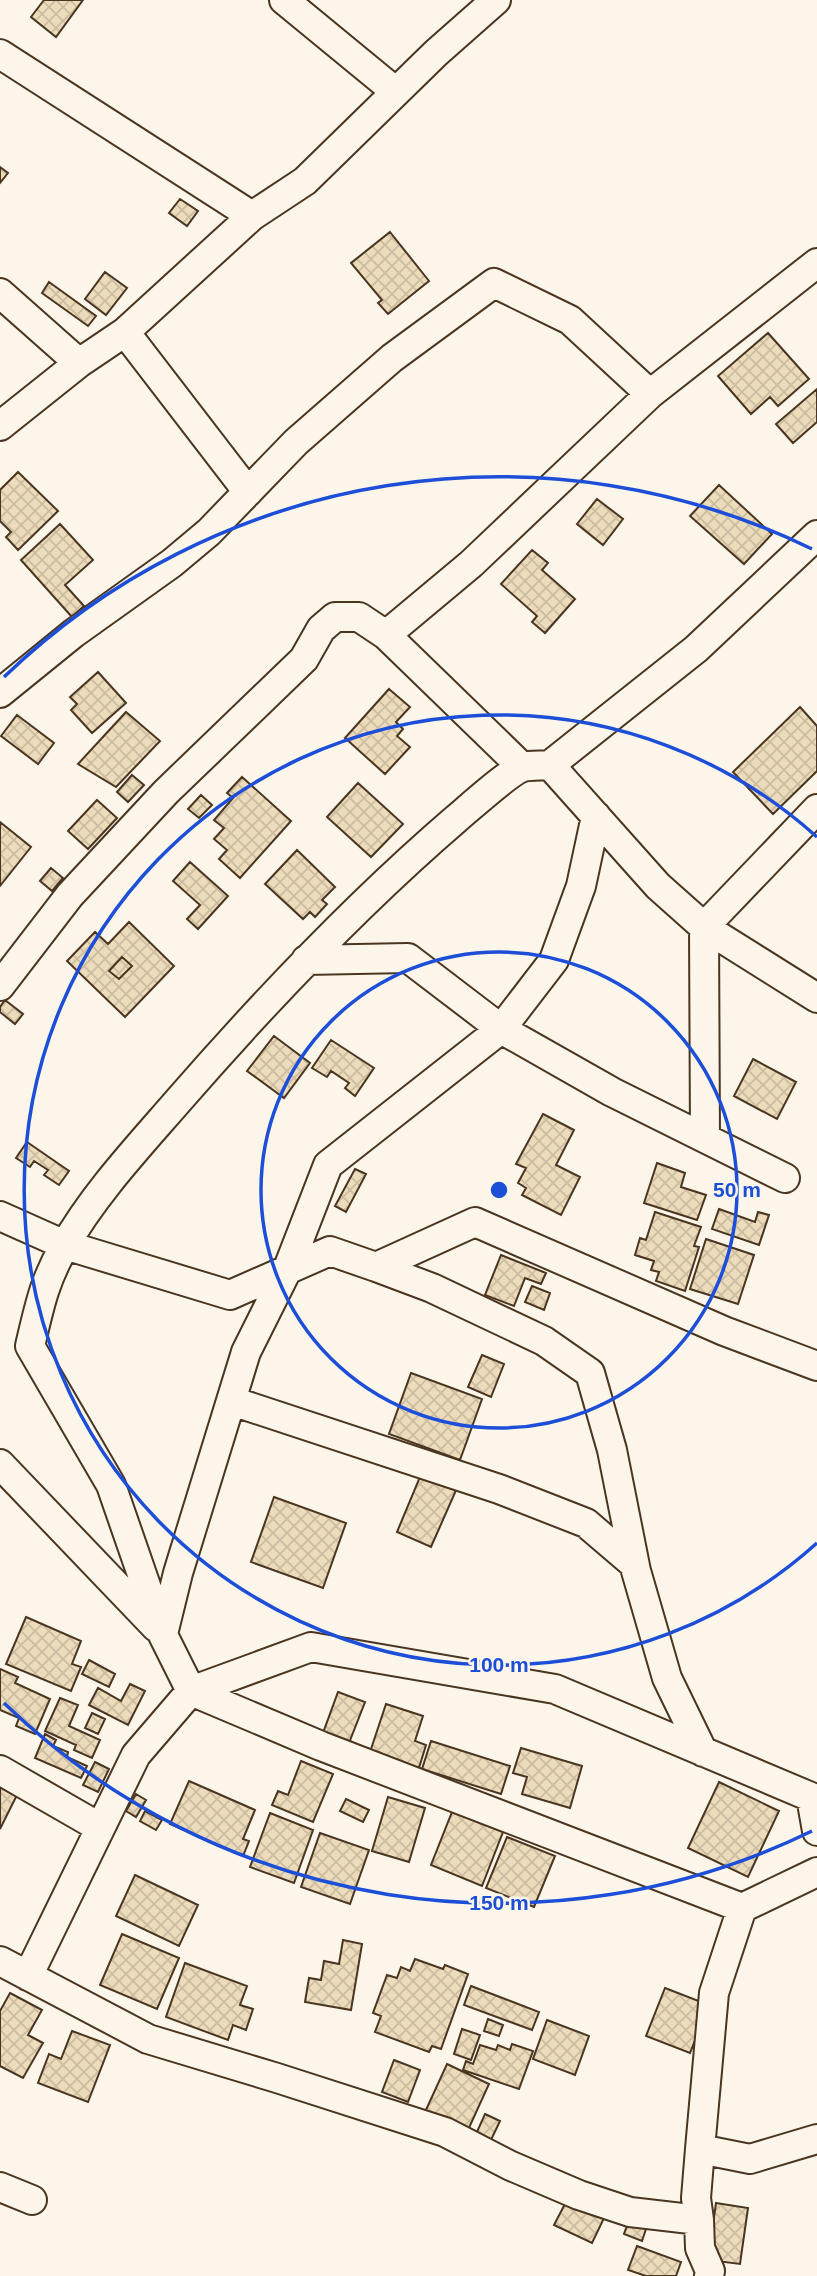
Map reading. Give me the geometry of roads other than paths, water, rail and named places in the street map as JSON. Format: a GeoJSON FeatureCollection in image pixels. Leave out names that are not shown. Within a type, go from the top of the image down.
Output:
{"type":"FeatureCollection","features":[{"type":"Feature","properties":{"kind":"street"},"geometry":{"type":"LineString","coordinates":[[284,0],[396,92]]}},
{"type":"Feature","properties":{"kind":"street"},"geometry":{"type":"LineString","coordinates":[[0,426],[79,363],[125,332],[252,216],[305,180],[496,0]]}},
{"type":"Feature","properties":{"kind":"street"},"geometry":{"type":"LineString","coordinates":[[0,54],[252,216]]}},
{"type":"Feature","properties":{"kind":"street"},"geometry":{"type":"LineString","coordinates":[[386,635],[471,564],[650,394],[817,263]]}},
{"type":"Feature","properties":{"kind":"street"},"geometry":{"type":"LineString","coordinates":[[0,693],[74,633],[209,532],[296,442],[392,358],[494,283],[570,320],[650,394]]}},
{"type":"Feature","properties":{"kind":"street"},"geometry":{"type":"LineString","coordinates":[[0,293],[79,363]]}},
{"type":"Feature","properties":{"kind":"street"},"geometry":{"type":"LineString","coordinates":[[125,332],[248,492]]}},
{"type":"Feature","properties":{"kind":"street"},"geometry":{"type":"LineString","coordinates":[[742,1908],[321,1746],[191,1691],[163,1634],[111,1485],[30,1346],[43,1288],[65,1245],[93,1205],[151,1133],[306,960],[426,844],[478,800],[522,767],[550,765],[695,649],[817,535]]}},
{"type":"Feature","properties":{"kind":"street"},"geometry":{"type":"LineString","coordinates":[[0,986],[70,895],[166,792],[304,659],[321,629],[335,617],[359,617],[386,635],[522,767]]}},
{"type":"Feature","properties":{"kind":"street"},"geometry":{"type":"LineString","coordinates":[[550,765],[658,886],[704,928],[817,998]]}},
{"type":"Feature","properties":{"kind":"street"},"geometry":{"type":"LineString","coordinates":[[705,1138],[704,928],[817,809]]}},
{"type":"Feature","properties":{"kind":"street"},"geometry":{"type":"LineString","coordinates":[[163,1634],[178,1573],[246,1352],[288,1268],[328,1165],[501,1029],[554,960],[580,886],[596,816]]}},
{"type":"Feature","properties":{"kind":"street"},"geometry":{"type":"LineString","coordinates":[[306,960],[408,958],[501,1029],[612,1092],[785,1178]]}},
{"type":"Feature","properties":{"kind":"street"},"geometry":{"type":"LineString","coordinates":[[0,1216],[65,1245],[230,1295],[330,1251],[432,1288],[544,1340],[590,1373],[612,1450],[637,1574]]}},
{"type":"Feature","properties":{"kind":"street"},"geometry":{"type":"LineString","coordinates":[[376,1267],[475,1222],[724,1331],[817,1366]]}},
{"type":"Feature","properties":{"kind":"street"},"geometry":{"type":"LineString","coordinates":[[232,1401],[499,1489],[586,1522],[634,1564],[667,1678],[703,1752]]}},
{"type":"Feature","properties":{"kind":"street"},"geometry":{"type":"LineString","coordinates":[[0,1464],[163,1634]]}},
{"type":"Feature","properties":{"kind":"street"},"geometry":{"type":"LineString","coordinates":[[28,1976],[136,1755],[191,1691],[311,1647],[555,1689],[811,1797],[817,1831]]}},
{"type":"Feature","properties":{"kind":"street"},"geometry":{"type":"LineString","coordinates":[[0,1770],[99,1827]]}},
{"type":"Feature","properties":{"kind":"street"},"geometry":{"type":"LineString","coordinates":[[709,2276],[710,2272],[700,2248],[696,2198],[714,1993],[742,1908],[817,1872]]}},
{"type":"Feature","properties":{"kind":"street"},"geometry":{"type":"LineString","coordinates":[[0,1961],[148,2039],[445,2132],[511,2166],[579,2195],[630,2212],[699,2220]]}},
{"type":"Feature","properties":{"kind":"street"},"geometry":{"type":"LineString","coordinates":[[700,2150],[750,2159],[817,2139]]}},
{"type":"Feature","properties":{"kind":"street"},"geometry":{"type":"LineString","coordinates":[[0,2187],[33,2200]]}}]}
